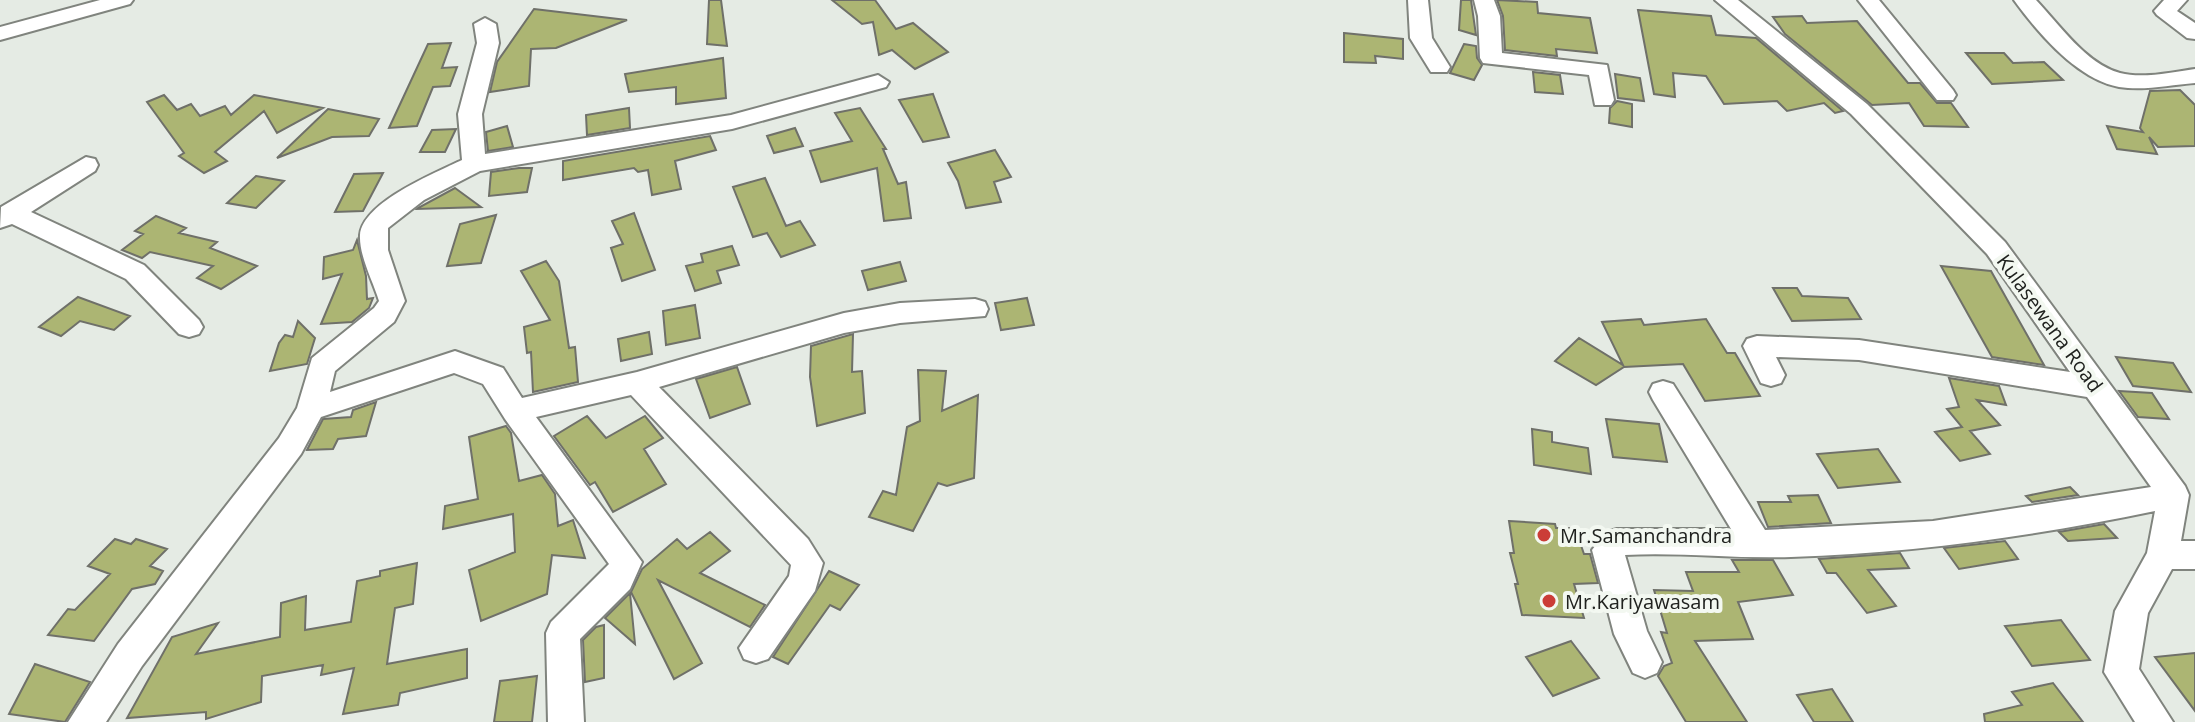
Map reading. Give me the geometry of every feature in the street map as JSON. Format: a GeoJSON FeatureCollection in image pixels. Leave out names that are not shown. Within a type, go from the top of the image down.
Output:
{"type":"FeatureCollection","features":[{"type":"Feature","properties":{"kind":"street"},"geometry":{"type":"LineString","coordinates":[[0,34],[123,0]]}},
{"type":"Feature","properties":{"kind":"street"},"geometry":{"type":"LineString","coordinates":[[1418,0],[1421,38],[1439,67]]}},
{"type":"Feature","properties":{"kind":"street"},"geometry":{"type":"LineString","coordinates":[[1484,0],[1489,16],[1491,58],[1599,70],[1603,100]]}},
{"type":"Feature","properties":{"kind":"street","name":"Kulasewana Road"},"geometry":{"type":"LineString","coordinates":[[1725,0],[1859,109],[1996,248],[2174,495]]}},
{"type":"Feature","properties":{"kind":"street"},"geometry":{"type":"LineString","coordinates":[[1868,0],[1945,95]]}},
{"type":"Feature","properties":{"kind":"street"},"geometry":{"type":"LineString","coordinates":[[2024,0],[2088,64],[2106,76],[2120,80],[2195,76]]}},
{"type":"Feature","properties":{"kind":"street"},"geometry":{"type":"LineString","coordinates":[[2177,0],[2164,11],[2195,33]]}},
{"type":"Feature","properties":{"kind":"street"},"geometry":{"type":"LineString","coordinates":[[474,164],[470,114],[488,43],[485,24]]}},
{"type":"Feature","properties":{"kind":"street"},"geometry":{"type":"LineString","coordinates":[[86,722],[130,655],[290,446],[311,409],[322,366],[384,315],[392,301],[373,232],[378,219],[414,195],[474,164],[732,122],[878,82]]}},
{"type":"Feature","properties":{"kind":"street"},"geometry":{"type":"LineString","coordinates":[[5,216],[86,165]]}},
{"type":"Feature","properties":{"kind":"street"},"geometry":{"type":"LineString","coordinates":[[5,216],[135,272],[189,327]]}},
{"type":"Feature","properties":{"kind":"street"},"geometry":{"type":"LineString","coordinates":[[515,411],[637,383],[844,323],[900,313],[975,309]]}},
{"type":"Feature","properties":{"kind":"street"},"geometry":{"type":"LineString","coordinates":[[1771,375],[1757,350],[1761,345],[1859,350],[2095,387]]}},
{"type":"Feature","properties":{"kind":"street"},"geometry":{"type":"LineString","coordinates":[[311,409],[455,362],[493,376],[515,411],[626,562],[619,579],[563,633],[566,722]]}},
{"type":"Feature","properties":{"kind":"street"},"geometry":{"type":"LineString","coordinates":[[637,383],[807,563],[804,581],[756,648]]}},
{"type":"Feature","properties":{"kind":"street"},"geometry":{"type":"LineString","coordinates":[[1663,392],[1772,543]]}},
{"type":"Feature","properties":{"kind":"street"},"geometry":{"type":"LineString","coordinates":[[1645,662],[1631,634],[1608,550],[1617,542],[1658,538],[1772,543],[2058,519],[2174,495],[2163,555],[2132,611],[2121,672],[2155,722]]}},
{"type":"Feature","properties":{"kind":"street"},"geometry":{"type":"LineString","coordinates":[[2163,555],[2195,555]]}},
{"type":"Feature","properties":{"kind":"building"},"geometry":{"type":"Polygon","coordinates":[[[709,0],[721,0],[727,46],[707,44],[709,0]]]}},
{"type":"Feature","properties":{"kind":"building"},"geometry":{"type":"Polygon","coordinates":[[[832,0],[875,0],[896,29],[913,23],[948,52],[915,69],[892,50],[879,55],[873,22],[862,24],[832,0]]]}},
{"type":"Feature","properties":{"kind":"building"},"geometry":{"type":"Polygon","coordinates":[[[1461,0],[1471,0],[1476,35],[1459,30],[1461,0]]]}},
{"type":"Feature","properties":{"kind":"building"},"geometry":{"type":"Polygon","coordinates":[[[1497,0],[1537,2],[1538,13],[1590,18],[1597,53],[1556,49],[1557,56],[1505,50],[1503,16],[1497,0]]]}},
{"type":"Feature","properties":{"kind":"building"},"geometry":{"type":"Polygon","coordinates":[[[534,9],[627,20],[556,48],[531,49],[529,86],[490,92],[497,62],[534,9]]]}},
{"type":"Feature","properties":{"kind":"building"},"geometry":{"type":"Polygon","coordinates":[[[1638,10],[1711,16],[1716,35],[1756,38],[1843,111],[1835,113],[1824,103],[1787,111],[1777,101],[1724,104],[1706,76],[1673,73],[1675,97],[1654,94],[1638,10]]]}},
{"type":"Feature","properties":{"kind":"building"},"geometry":{"type":"Polygon","coordinates":[[[1802,16],[1807,23],[1857,21],[1908,83],[1920,83],[1937,103],[1951,103],[1968,127],[1924,126],[1909,103],[1872,105],[1785,34],[1773,17],[1802,16]]]}},
{"type":"Feature","properties":{"kind":"building"},"geometry":{"type":"Polygon","coordinates":[[[1344,33],[1403,39],[1403,59],[1375,56],[1376,63],[1344,62],[1344,33]]]}},
{"type":"Feature","properties":{"kind":"building"},"geometry":{"type":"Polygon","coordinates":[[[451,43],[442,68],[457,67],[450,86],[433,87],[417,126],[389,128],[428,44],[451,43]]]}},
{"type":"Feature","properties":{"kind":"building"},"geometry":{"type":"Polygon","coordinates":[[[1464,44],[1476,46],[1477,58],[1482,65],[1474,80],[1450,73],[1464,44]]]}},
{"type":"Feature","properties":{"kind":"building"},"geometry":{"type":"Polygon","coordinates":[[[1966,53],[2004,53],[2013,63],[2044,62],[2063,80],[1992,84],[1966,53]]]}},
{"type":"Feature","properties":{"kind":"building"},"geometry":{"type":"Polygon","coordinates":[[[723,58],[726,98],[676,104],[676,87],[629,92],[625,74],[723,58]]]}},
{"type":"Feature","properties":{"kind":"building"},"geometry":{"type":"Polygon","coordinates":[[[1533,72],[1560,75],[1563,94],[1535,92],[1533,72]]]}},
{"type":"Feature","properties":{"kind":"building"},"geometry":{"type":"Polygon","coordinates":[[[1615,74],[1640,78],[1644,101],[1618,98],[1615,74]]]}},
{"type":"Feature","properties":{"kind":"building"},"geometry":{"type":"Polygon","coordinates":[[[2180,90],[2195,105],[2195,146],[2158,147],[2149,137],[2157,154],[2117,149],[2107,126],[2143,132],[2140,128],[2150,91],[2180,90]]]}},
{"type":"Feature","properties":{"kind":"building"},"geometry":{"type":"Polygon","coordinates":[[[933,94],[949,137],[923,142],[899,100],[933,94]]]}},
{"type":"Feature","properties":{"kind":"building"},"geometry":{"type":"Polygon","coordinates":[[[164,95],[177,110],[191,104],[200,116],[225,106],[231,115],[254,95],[323,108],[277,133],[264,111],[215,152],[227,161],[204,173],[179,156],[184,153],[147,102],[164,95]]]}},
{"type":"Feature","properties":{"kind":"building"},"geometry":{"type":"Polygon","coordinates":[[[1617,101],[1632,104],[1632,127],[1609,123],[1610,108],[1617,101]]]}},
{"type":"Feature","properties":{"kind":"building"},"geometry":{"type":"Polygon","coordinates":[[[629,108],[630,128],[587,135],[586,115],[629,108]]]}},
{"type":"Feature","properties":{"kind":"building"},"geometry":{"type":"Polygon","coordinates":[[[860,108],[886,149],[883,149],[898,184],[906,182],[911,218],[884,221],[877,168],[821,182],[810,151],[852,141],[835,113],[860,108]]]}},
{"type":"Feature","properties":{"kind":"building"},"geometry":{"type":"Polygon","coordinates":[[[328,109],[379,119],[369,136],[332,137],[277,158],[328,109]]]}},
{"type":"Feature","properties":{"kind":"building"},"geometry":{"type":"Polygon","coordinates":[[[507,126],[513,147],[488,151],[486,132],[507,126]]]}},
{"type":"Feature","properties":{"kind":"building"},"geometry":{"type":"Polygon","coordinates":[[[795,128],[803,146],[774,153],[767,136],[795,128]]]}},
{"type":"Feature","properties":{"kind":"building"},"geometry":{"type":"Polygon","coordinates":[[[456,129],[445,152],[420,152],[432,130],[456,129]]]}},
{"type":"Feature","properties":{"kind":"building"},"geometry":{"type":"Polygon","coordinates":[[[710,136],[716,150],[675,161],[681,189],[652,195],[648,170],[638,172],[634,168],[563,180],[563,161],[710,136]]]}},
{"type":"Feature","properties":{"kind":"building"},"geometry":{"type":"Polygon","coordinates":[[[995,150],[1011,177],[994,182],[1001,202],[966,208],[958,181],[948,163],[995,150]]]}},
{"type":"Feature","properties":{"kind":"building"},"geometry":{"type":"Polygon","coordinates":[[[532,168],[527,192],[489,196],[491,172],[532,168]]]}},
{"type":"Feature","properties":{"kind":"building"},"geometry":{"type":"Polygon","coordinates":[[[383,173],[363,211],[335,212],[354,174],[383,173]]]}},
{"type":"Feature","properties":{"kind":"building"},"geometry":{"type":"Polygon","coordinates":[[[256,176],[284,181],[256,208],[227,203],[256,176]]]}},
{"type":"Feature","properties":{"kind":"building"},"geometry":{"type":"Polygon","coordinates":[[[765,178],[786,226],[800,221],[815,245],[781,257],[767,233],[753,237],[733,187],[765,178]]]}},
{"type":"Feature","properties":{"kind":"building"},"geometry":{"type":"Polygon","coordinates":[[[455,188],[481,207],[417,209],[418,208],[455,188]]]}},
{"type":"Feature","properties":{"kind":"building"},"geometry":{"type":"Polygon","coordinates":[[[634,213],[655,270],[622,281],[611,248],[623,244],[612,221],[634,213]]]}},
{"type":"Feature","properties":{"kind":"building"},"geometry":{"type":"Polygon","coordinates":[[[496,215],[481,263],[447,266],[460,224],[496,215]]]}},
{"type":"Feature","properties":{"kind":"building"},"geometry":{"type":"Polygon","coordinates":[[[156,216],[186,228],[179,233],[217,242],[210,248],[257,266],[221,289],[197,278],[213,266],[150,252],[142,258],[122,250],[143,234],[135,231],[156,216]]]}},
{"type":"Feature","properties":{"kind":"building"},"geometry":{"type":"Polygon","coordinates":[[[357,240],[366,276],[367,299],[373,298],[369,308],[352,322],[321,324],[342,274],[323,279],[324,257],[353,250],[357,240]]]}},
{"type":"Feature","properties":{"kind":"building"},"geometry":{"type":"Polygon","coordinates":[[[732,246],[739,265],[717,271],[721,283],[695,291],[686,266],[703,262],[701,254],[732,246]]]}},
{"type":"Feature","properties":{"kind":"building"},"geometry":{"type":"Polygon","coordinates":[[[546,261],[559,281],[569,348],[575,347],[578,382],[533,392],[531,352],[527,353],[524,327],[550,320],[521,271],[546,261]]]}},
{"type":"Feature","properties":{"kind":"building"},"geometry":{"type":"Polygon","coordinates":[[[900,262],[906,281],[868,290],[862,271],[900,262]]]}},
{"type":"Feature","properties":{"kind":"building"},"geometry":{"type":"Polygon","coordinates":[[[1941,266],[1991,271],[2044,365],[1992,357],[1941,266]]]}},
{"type":"Feature","properties":{"kind":"building"},"geometry":{"type":"Polygon","coordinates":[[[1773,288],[1797,288],[1802,296],[1848,298],[1861,319],[1792,321],[1773,288]]]}},
{"type":"Feature","properties":{"kind":"building"},"geometry":{"type":"Polygon","coordinates":[[[78,297],[130,316],[114,330],[80,321],[61,336],[39,327],[78,297]]]}},
{"type":"Feature","properties":{"kind":"building"},"geometry":{"type":"Polygon","coordinates":[[[1027,298],[1034,325],[1001,330],[995,303],[1027,298]]]}},
{"type":"Feature","properties":{"kind":"building"},"geometry":{"type":"Polygon","coordinates":[[[695,305],[700,338],[666,345],[663,311],[695,305]]]}},
{"type":"Feature","properties":{"kind":"building"},"geometry":{"type":"Polygon","coordinates":[[[1641,319],[1644,325],[1706,319],[1727,353],[1735,353],[1760,396],[1705,401],[1683,364],[1624,367],[1596,385],[1555,361],[1579,338],[1623,365],[1602,322],[1641,319]]]}},
{"type":"Feature","properties":{"kind":"building"},"geometry":{"type":"Polygon","coordinates":[[[298,321],[315,338],[307,364],[270,371],[279,343],[285,335],[293,337],[298,321]]]}},
{"type":"Feature","properties":{"kind":"building"},"geometry":{"type":"Polygon","coordinates":[[[649,332],[652,354],[621,361],[618,339],[649,332]]]}},
{"type":"Feature","properties":{"kind":"building"},"geometry":{"type":"Polygon","coordinates":[[[853,334],[852,372],[862,371],[865,413],[817,426],[810,377],[811,346],[853,334]]]}},
{"type":"Feature","properties":{"kind":"building"},"geometry":{"type":"Polygon","coordinates":[[[2116,357],[2173,363],[2191,392],[2133,386],[2116,357]]]}},
{"type":"Feature","properties":{"kind":"building"},"geometry":{"type":"Polygon","coordinates":[[[737,367],[750,404],[710,418],[696,379],[737,367]]]}},
{"type":"Feature","properties":{"kind":"building"},"geometry":{"type":"Polygon","coordinates":[[[918,370],[946,371],[942,411],[978,395],[974,478],[947,486],[938,483],[913,531],[869,517],[883,491],[896,495],[907,427],[920,421],[918,370]]]}},
{"type":"Feature","properties":{"kind":"building"},"geometry":{"type":"Polygon","coordinates":[[[1949,378],[1999,386],[2006,405],[1977,400],[2000,425],[1970,431],[1990,454],[1960,461],[1935,432],[1962,427],[1947,409],[1959,407],[1949,378]]]}},
{"type":"Feature","properties":{"kind":"building"},"geometry":{"type":"Polygon","coordinates":[[[2119,391],[2152,393],[2169,419],[2138,417],[2119,391]]]}},
{"type":"Feature","properties":{"kind":"building"},"geometry":{"type":"Polygon","coordinates":[[[376,402],[366,436],[338,439],[333,449],[307,450],[323,419],[351,417],[353,410],[376,402]]]}},
{"type":"Feature","properties":{"kind":"building"},"geometry":{"type":"Polygon","coordinates":[[[587,416],[606,438],[645,416],[663,438],[644,449],[666,484],[613,512],[595,482],[590,485],[554,436],[587,416]]]}},
{"type":"Feature","properties":{"kind":"building"},"geometry":{"type":"Polygon","coordinates":[[[1606,419],[1659,424],[1667,462],[1613,457],[1606,419]]]}},
{"type":"Feature","properties":{"kind":"building"},"geometry":{"type":"Polygon","coordinates":[[[506,426],[511,433],[519,481],[542,475],[555,494],[558,526],[573,520],[585,558],[552,555],[547,594],[481,621],[469,570],[515,552],[513,514],[443,529],[445,506],[478,499],[469,437],[506,426]]]}},
{"type":"Feature","properties":{"kind":"building"},"geometry":{"type":"Polygon","coordinates":[[[1532,429],[1552,432],[1552,442],[1588,448],[1591,474],[1534,465],[1532,429]]]}},
{"type":"Feature","properties":{"kind":"building"},"geometry":{"type":"Polygon","coordinates":[[[1878,449],[1900,482],[1838,488],[1817,454],[1878,449]]]}},
{"type":"Feature","properties":{"kind":"building"},"geometry":{"type":"Polygon","coordinates":[[[2070,487],[2078,495],[2032,502],[2026,496],[2070,487]]]}},
{"type":"Feature","properties":{"kind":"building"},"geometry":{"type":"Polygon","coordinates":[[[1818,495],[1831,523],[1768,527],[1758,502],[1791,502],[1788,496],[1818,495]]]}},
{"type":"Feature","properties":{"kind":"building"},"geometry":{"type":"Polygon","coordinates":[[[1509,521],[1575,528],[1584,554],[1590,554],[1598,583],[1574,584],[1584,618],[1522,615],[1510,553],[1514,553],[1509,521]]]}},
{"type":"Feature","properties":{"kind":"building"},"geometry":{"type":"Polygon","coordinates":[[[2104,524],[2117,538],[2068,541],[2059,532],[2104,524]]]}},
{"type":"Feature","properties":{"kind":"building"},"geometry":{"type":"Polygon","coordinates":[[[710,532],[730,551],[700,573],[765,605],[750,627],[658,580],[702,663],[674,679],[631,592],[642,569],[677,539],[687,549],[710,532]]]}},
{"type":"Feature","properties":{"kind":"building"},"geometry":{"type":"Polygon","coordinates":[[[115,539],[131,544],[136,539],[167,549],[150,566],[163,571],[155,584],[132,589],[94,641],[48,635],[68,609],[75,610],[110,574],[88,566],[115,539]]]}},
{"type":"Feature","properties":{"kind":"building"},"geometry":{"type":"Polygon","coordinates":[[[2005,541],[2018,559],[1959,569],[1944,548],[2005,541]]]}},
{"type":"Feature","properties":{"kind":"building"},"geometry":{"type":"Polygon","coordinates":[[[1900,553],[1909,568],[1868,570],[1896,606],[1867,613],[1836,573],[1827,573],[1819,559],[1900,553]]]}},
{"type":"Feature","properties":{"kind":"building"},"geometry":{"type":"Polygon","coordinates":[[[1732,560],[1773,560],[1793,595],[1738,602],[1753,639],[1695,641],[1747,722],[1686,722],[1658,676],[1664,666],[1672,663],[1661,632],[1667,633],[1654,590],[1693,591],[1686,572],[1739,572],[1732,560]]]}},
{"type":"Feature","properties":{"kind":"building"},"geometry":{"type":"Polygon","coordinates":[[[417,563],[413,604],[395,608],[387,664],[467,649],[467,678],[400,693],[398,705],[343,714],[354,668],[321,675],[323,665],[262,676],[261,702],[206,719],[206,712],[127,718],[172,637],[218,623],[196,654],[280,637],[281,603],[306,596],[305,630],[351,622],[357,581],[380,576],[380,571],[417,563]]]}},
{"type":"Feature","properties":{"kind":"building"},"geometry":{"type":"Polygon","coordinates":[[[829,571],[859,585],[840,610],[830,605],[788,664],[773,657],[829,571]]]}},
{"type":"Feature","properties":{"kind":"building"},"geometry":{"type":"Polygon","coordinates":[[[630,593],[635,644],[605,618],[630,593]]]}},
{"type":"Feature","properties":{"kind":"building"},"geometry":{"type":"Polygon","coordinates":[[[2061,620],[2090,660],[2032,666],[2005,626],[2061,620]]]}},
{"type":"Feature","properties":{"kind":"building"},"geometry":{"type":"Polygon","coordinates":[[[604,625],[604,678],[585,682],[583,640],[596,627],[604,625]]]}},
{"type":"Feature","properties":{"kind":"building"},"geometry":{"type":"Polygon","coordinates":[[[1571,641],[1599,678],[1553,696],[1526,657],[1571,641]]]}},
{"type":"Feature","properties":{"kind":"building"},"geometry":{"type":"Polygon","coordinates":[[[2195,653],[2195,711],[2155,657],[2195,653]]]}},
{"type":"Feature","properties":{"kind":"building"},"geometry":{"type":"Polygon","coordinates":[[[35,664],[90,682],[65,722],[9,714],[35,664]]]}},
{"type":"Feature","properties":{"kind":"building"},"geometry":{"type":"Polygon","coordinates":[[[537,676],[532,722],[494,722],[500,681],[537,676]]]}},
{"type":"Feature","properties":{"kind":"building"},"geometry":{"type":"Polygon","coordinates":[[[2053,683],[2083,722],[1985,722],[1984,714],[2022,705],[2012,692],[2053,683]]]}},
{"type":"Feature","properties":{"kind":"building"},"geometry":{"type":"Polygon","coordinates":[[[1832,689],[1853,722],[1814,722],[1797,695],[1832,689]]]}},
{"type":"Feature","properties":{"kind":"place","name":"Mr.Samanchandra"},"geometry":{"type":"Point","coordinates":[1544,535]}},
{"type":"Feature","properties":{"kind":"place","name":"Mr.Kariyawasam"},"geometry":{"type":"Point","coordinates":[1549,601]}}]}
